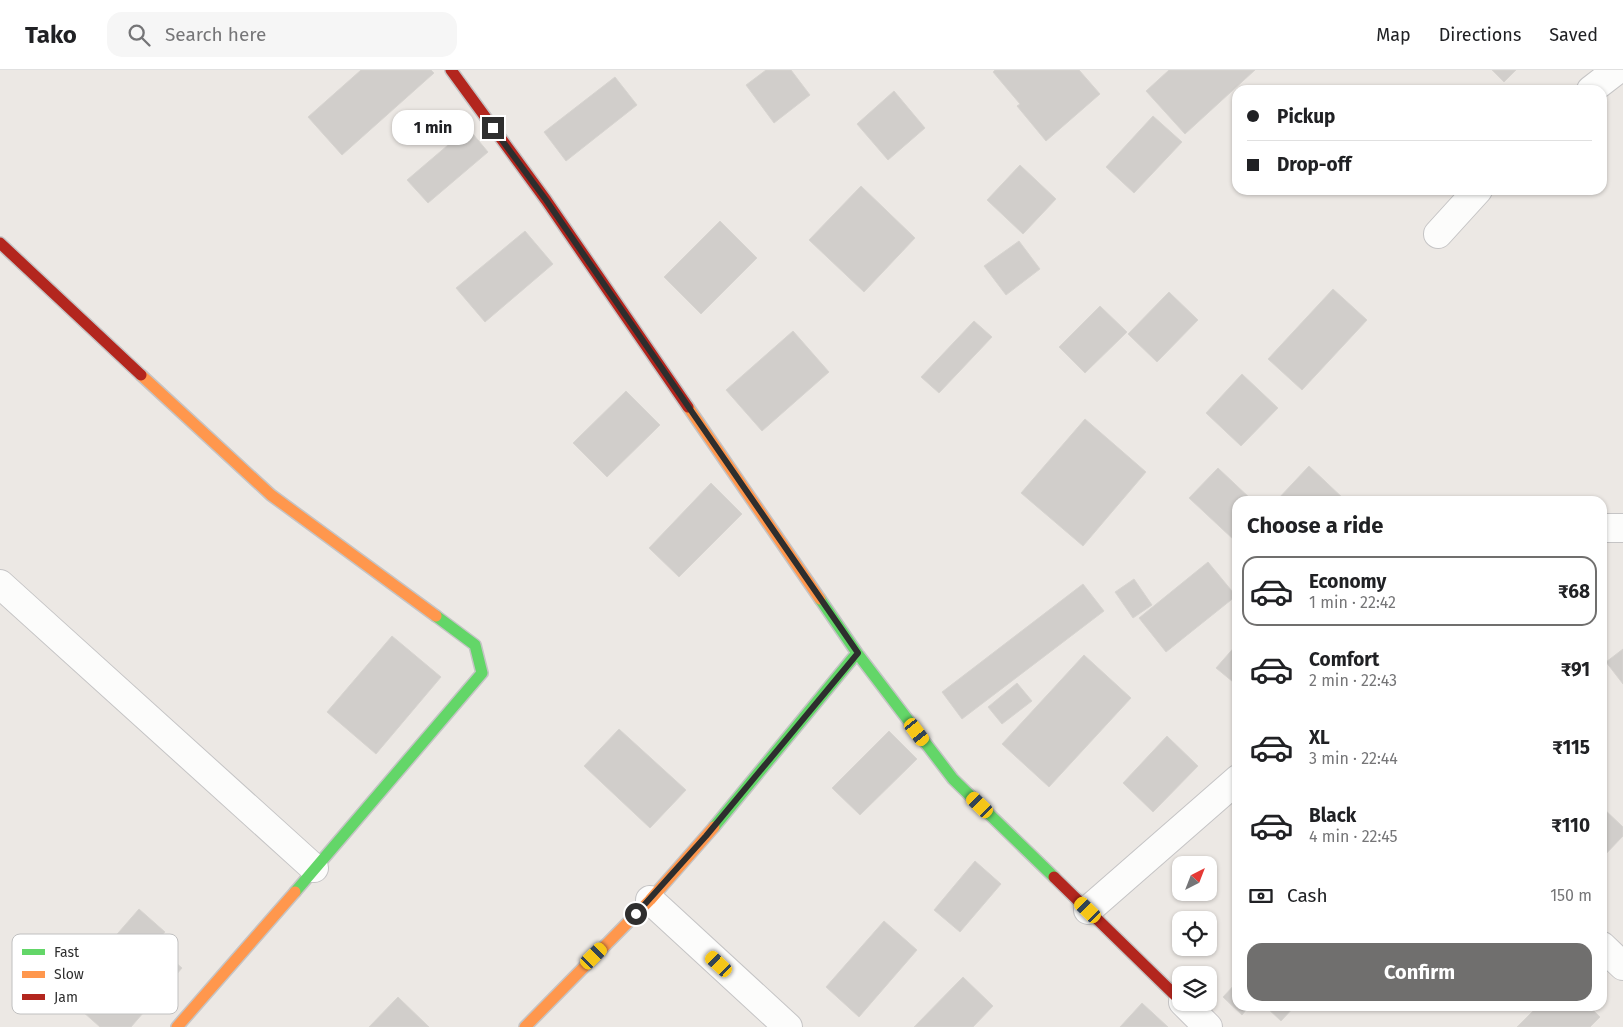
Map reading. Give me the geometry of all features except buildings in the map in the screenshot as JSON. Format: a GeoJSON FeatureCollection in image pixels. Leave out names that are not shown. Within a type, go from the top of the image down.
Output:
{"type":"FeatureCollection","features":[{"type":"Feature","properties":{"kind":"street"},"geometry":{"type":"LineString","coordinates":[[451,70],[546,200],[858,653],[953,779],[1172,992]]}},
{"type":"Feature","properties":{"kind":"street"},"geometry":{"type":"LineString","coordinates":[[1596,85],[1616,70]]}},
{"type":"Feature","properties":{"kind":"street"},"geometry":{"type":"LineString","coordinates":[[1438,234],[1473,195]]}},
{"type":"Feature","properties":{"kind":"street"},"geometry":{"type":"LineString","coordinates":[[0,243],[271,495],[475,645],[482,673],[354,825],[314,868],[177,1027]]}},
{"type":"Feature","properties":{"kind":"street"},"geometry":{"type":"LineString","coordinates":[[1607,528],[1623,528]]}},
{"type":"Feature","properties":{"kind":"street"},"geometry":{"type":"LineString","coordinates":[[0,584],[314,868]]}},
{"type":"Feature","properties":{"kind":"street"},"geometry":{"type":"LineString","coordinates":[[525,1027],[650,900],[706,836],[858,653]]}},
{"type":"Feature","properties":{"kind":"street"},"geometry":{"type":"LineString","coordinates":[[1088,910],[1232,784]]}},
{"type":"Feature","properties":{"kind":"street"},"geometry":{"type":"LineString","coordinates":[[650,900],[788,1027]]}},
{"type":"Feature","properties":{"kind":"street"},"geometry":{"type":"LineString","coordinates":[[1607,951],[1623,966]]}},
{"type":"Feature","properties":{"kind":"street"},"geometry":{"type":"LineString","coordinates":[[1191,1011],[1208,1027]]}},
{"type":"Feature","properties":{"kind":"traffic: fast"},"geometry":{"type":"LineString","coordinates":[[820,599],[857,653],[953,779],[1054,877]]}},
{"type":"Feature","properties":{"kind":"traffic: fast"},"geometry":{"type":"LineString","coordinates":[[295,892],[482,673],[475,645],[436,616]]}},
{"type":"Feature","properties":{"kind":"traffic: fast"},"geometry":{"type":"LineString","coordinates":[[714,827],[857,653]]}},
{"type":"Feature","properties":{"kind":"traffic: slow"},"geometry":{"type":"LineString","coordinates":[[141,375],[271,495],[436,616]]}},
{"type":"Feature","properties":{"kind":"traffic: slow"},"geometry":{"type":"LineString","coordinates":[[688,407],[820,599]]}},
{"type":"Feature","properties":{"kind":"traffic: slow"},"geometry":{"type":"LineString","coordinates":[[525,1027],[650,900],[714,827]]}},
{"type":"Feature","properties":{"kind":"traffic: slow"},"geometry":{"type":"LineString","coordinates":[[177,1027],[295,892]]}},
{"type":"Feature","properties":{"kind":"traffic: jam"},"geometry":{"type":"LineString","coordinates":[[451,70],[546,200],[688,407]]}},
{"type":"Feature","properties":{"kind":"traffic: jam"},"geometry":{"type":"LineString","coordinates":[[0,243],[141,375]]}},
{"type":"Feature","properties":{"kind":"traffic: jam"},"geometry":{"type":"LineString","coordinates":[[1054,877],[1172,992]]}},
{"type":"Feature","properties":{"kind":"route"},"geometry":{"type":"LineString","coordinates":[[493,128],[546,200],[858,653],[706,836],[636,914]]}}]}
